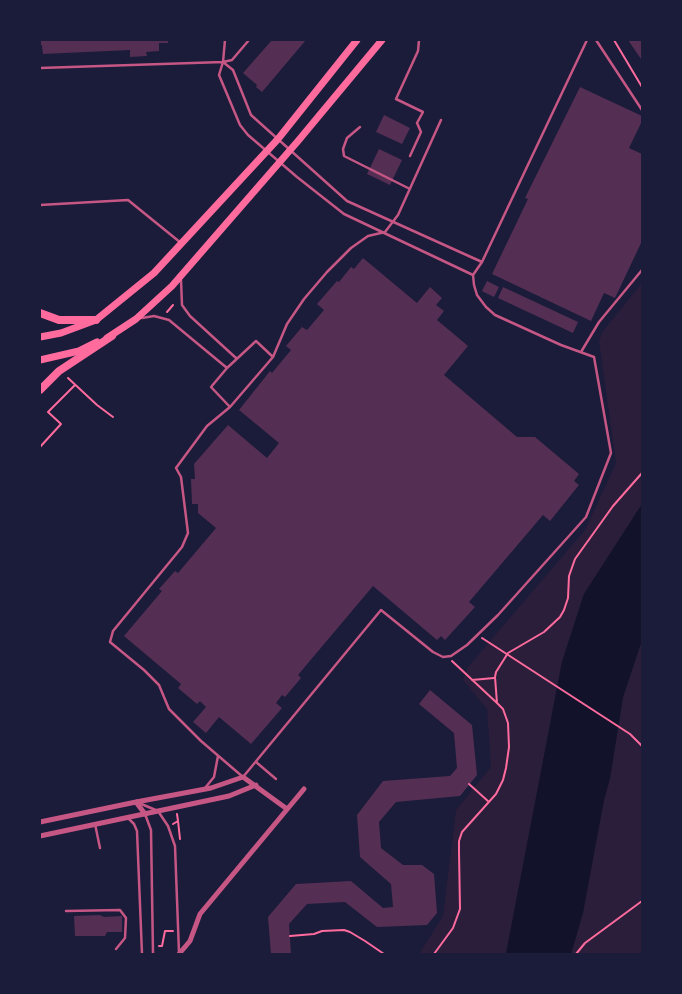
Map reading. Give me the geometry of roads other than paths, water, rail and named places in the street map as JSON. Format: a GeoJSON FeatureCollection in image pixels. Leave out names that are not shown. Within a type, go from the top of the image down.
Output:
{"type":"FeatureCollection","features":[{"type":"Feature","properties":{"kind":"main road"},"geometry":{"type":"LineString","coordinates":[[40,337],[61,333],[96,320],[154,273],[278,138],[357,40]]}},
{"type":"Feature","properties":{"kind":"main road"},"geometry":{"type":"LineString","coordinates":[[40,390],[59,370],[136,319],[181,276],[382,40]]}},
{"type":"Feature","properties":{"kind":"main road"},"geometry":{"type":"LineString","coordinates":[[40,313],[59,320],[96,320]]}},
{"type":"Feature","properties":{"kind":"main road"},"geometry":{"type":"LineString","coordinates":[[40,360],[79,351],[112,336]]}},
{"type":"Feature","properties":{"kind":"street"},"geometry":{"type":"LineString","coordinates":[[40,822],[204,790],[243,777],[287,809]]}},
{"type":"Feature","properties":{"kind":"street"},"geometry":{"type":"LineString","coordinates":[[40,836],[229,796],[256,785]]}},
{"type":"Feature","properties":{"kind":"street"},"geometry":{"type":"LineString","coordinates":[[179,954],[190,941],[200,914],[304,789]]}},
{"type":"Feature","properties":{"kind":"street"},"geometry":{"type":"LineString","coordinates":[[136,802],[145,814]]}},
{"type":"Feature","properties":{"kind":"lane"},"geometry":{"type":"LineString","coordinates":[[225,40],[220,75],[240,125],[248,135],[344,214],[473,275]]}},
{"type":"Feature","properties":{"kind":"lane"},"geometry":{"type":"LineString","coordinates":[[40,68],[223,62],[232,60],[249,40]]}},
{"type":"Feature","properties":{"kind":"lane"},"geometry":{"type":"LineString","coordinates":[[410,156],[421,132],[417,123],[423,112],[396,99],[418,51],[419,40]]}},
{"type":"Feature","properties":{"kind":"lane"},"geometry":{"type":"LineString","coordinates":[[441,120],[398,215],[385,232],[368,236],[351,248],[327,272],[304,299],[288,324],[273,357],[230,407],[207,426],[176,468],[181,477],[188,533],[182,547],[113,631],[110,642],[159,684],[169,708],[201,741],[243,777],[381,610],[433,652],[443,657],[451,656],[467,646],[498,615],[586,517],[611,453],[594,357],[495,315],[477,295],[473,275],[482,262],[587,40]]}},
{"type":"Feature","properties":{"kind":"lane"},"geometry":{"type":"LineString","coordinates":[[596,40],[642,110]]}},
{"type":"Feature","properties":{"kind":"lane"},"geometry":{"type":"LineString","coordinates":[[223,62],[232,70],[251,115],[347,201],[482,262]]}},
{"type":"Feature","properties":{"kind":"lane"},"geometry":{"type":"LineString","coordinates":[[360,128],[347,138],[343,149],[344,156],[410,189]]}},
{"type":"Feature","properties":{"kind":"lane"},"geometry":{"type":"LineString","coordinates":[[40,205],[128,200],[181,243]]}},
{"type":"Feature","properties":{"kind":"lane"},"geometry":{"type":"LineString","coordinates":[[582,352],[599,322],[642,270]]}},
{"type":"Feature","properties":{"kind":"lane"},"geometry":{"type":"LineString","coordinates":[[181,276],[181,298],[190,316],[236,358]]}},
{"type":"Feature","properties":{"kind":"lane"},"geometry":{"type":"LineString","coordinates":[[136,319],[154,316],[169,320],[227,368]]}},
{"type":"Feature","properties":{"kind":"lane"},"geometry":{"type":"LineString","coordinates":[[230,407],[211,388],[227,368],[256,341],[273,357]]}},
{"type":"Feature","properties":{"kind":"lane"},"geometry":{"type":"LineString","coordinates":[[204,790],[214,777],[218,756]]}},
{"type":"Feature","properties":{"kind":"lane"},"geometry":{"type":"LineString","coordinates":[[256,762],[276,779]]}},
{"type":"Feature","properties":{"kind":"lane"},"geometry":{"type":"LineString","coordinates":[[136,802],[158,811],[168,826],[175,846],[179,954]]}},
{"type":"Feature","properties":{"kind":"lane"},"geometry":{"type":"LineString","coordinates":[[145,814],[150,830],[153,954]]}},
{"type":"Feature","properties":{"kind":"lane"},"geometry":{"type":"LineString","coordinates":[[128,818],[134,824],[137,831],[142,954]]}},
{"type":"Feature","properties":{"kind":"lane"},"geometry":{"type":"LineString","coordinates":[[95,824],[100,848]]}},
{"type":"Feature","properties":{"kind":"lane"},"geometry":{"type":"LineString","coordinates":[[66,911],[120,910],[126,918],[125,938],[116,949]]}}]}
